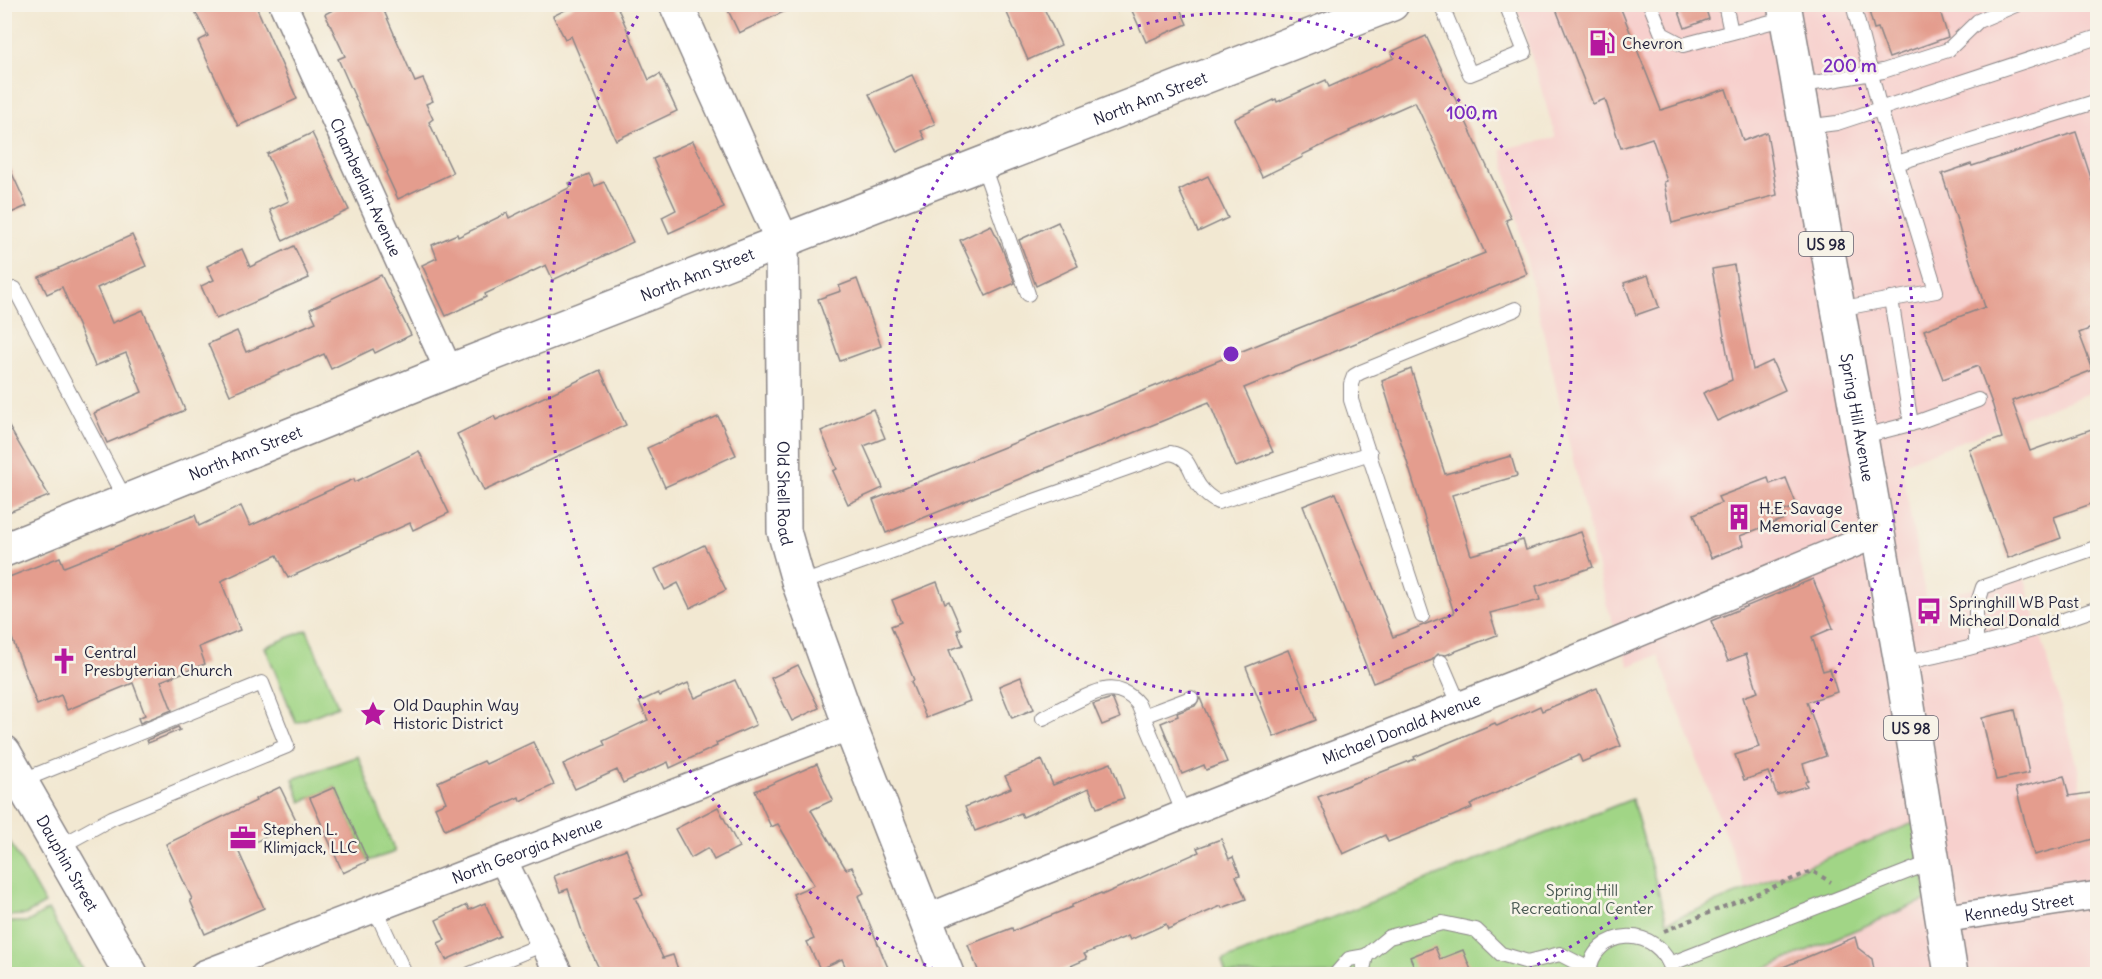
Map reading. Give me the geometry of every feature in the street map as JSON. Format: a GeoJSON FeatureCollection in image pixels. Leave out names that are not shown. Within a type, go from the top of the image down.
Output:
{"type":"FeatureCollection","features":[{"type":"Feature","properties":{"kind":"street","name":"Chamberlain Avenue"},"geometry":{"type":"LineString","coordinates":[[283,4],[449,371]]}},
{"type":"Feature","properties":{"kind":"street","name":"Old Shell Road"},"geometry":{"type":"LineString","coordinates":[[675,4],[782,240],[784,531],[800,584],[850,726],[947,975]]}},
{"type":"Feature","properties":{"kind":"street","name":"North Ann Street"},"geometry":{"type":"LineString","coordinates":[[4,550],[782,240],[1392,4]]}},
{"type":"Feature","properties":{"kind":"street","name":"Spring Hill Avenue"},"geometry":{"type":"LineString","coordinates":[[1785,11],[1901,663],[1951,975]]}},
{"type":"Feature","properties":{"kind":"street","name":"Michael Donald Avenue"},"geometry":{"type":"LineString","coordinates":[[925,919],[1460,706],[1877,534]]}},
{"type":"Feature","properties":{"kind":"street","name":"North Georgia Avenue"},"geometry":{"type":"LineString","coordinates":[[204,975],[850,726]]}},
{"type":"Feature","properties":{"kind":"street","name":"Dauphin Street"},"geometry":{"type":"LineString","coordinates":[[4,752],[131,975]]}},
{"type":"Feature","properties":{"kind":"street"},"geometry":{"type":"LineString","coordinates":[[503,860],[559,975]]}},
{"type":"Feature","properties":{"kind":"street","name":"Kennedy Street"},"geometry":{"type":"LineString","coordinates":[[1942,919],[2097,895]]}},
{"type":"Feature","properties":{"kind":"lane"},"geometry":{"type":"LineString","coordinates":[[1441,4],[1470,74],[1525,52],[1506,4]]}},
{"type":"Feature","properties":{"kind":"lane"},"geometry":{"type":"LineString","coordinates":[[1650,4],[1662,34],[1683,45],[1731,32],[1785,11]]}},
{"type":"Feature","properties":{"kind":"lane"},"geometry":{"type":"LineString","coordinates":[[1725,4],[1731,32]]}},
{"type":"Feature","properties":{"kind":"lane"},"geometry":{"type":"LineString","coordinates":[[1838,309],[1935,291],[1880,109],[1854,4]]}},
{"type":"Feature","properties":{"kind":"lane"},"geometry":{"type":"LineString","coordinates":[[1798,86],[1872,73],[1948,50],[1978,21],[2018,4]]}},
{"type":"Feature","properties":{"kind":"lane"},"geometry":{"type":"LineString","coordinates":[[1805,127],[1837,123],[2097,37]]}},
{"type":"Feature","properties":{"kind":"lane"},"geometry":{"type":"LineString","coordinates":[[1897,164],[2097,101]]}},
{"type":"Feature","properties":{"kind":"lane"},"geometry":{"type":"LineString","coordinates":[[982,163],[1028,294]]}},
{"type":"Feature","properties":{"kind":"lane"},"geometry":{"type":"LineString","coordinates":[[15,289],[126,501]]}},
{"type":"Feature","properties":{"kind":"lane"},"geometry":{"type":"LineString","coordinates":[[1891,299],[1911,424]]}},
{"type":"Feature","properties":{"kind":"lane"},"geometry":{"type":"LineString","coordinates":[[1422,616],[1352,400],[1351,384],[1354,376],[1516,309]]}},
{"type":"Feature","properties":{"kind":"lane"},"geometry":{"type":"LineString","coordinates":[[1860,437],[1911,424],[1978,400]]}},
{"type":"Feature","properties":{"kind":"lane"},"geometry":{"type":"LineString","coordinates":[[800,584],[1170,453],[1179,454],[1187,461],[1198,485],[1218,502],[1370,453]]}},
{"type":"Feature","properties":{"kind":"lane"},"geometry":{"type":"LineString","coordinates":[[1976,646],[1976,609],[1983,588],[2097,547]]}},
{"type":"Feature","properties":{"kind":"lane"},"geometry":{"type":"LineString","coordinates":[[1901,663],[2031,632],[2097,608]]}},
{"type":"Feature","properties":{"kind":"lane"},"geometry":{"type":"LineString","coordinates":[[1441,662],[1460,706]]}},
{"type":"Feature","properties":{"kind":"lane"},"geometry":{"type":"LineString","coordinates":[[21,781],[262,683],[287,746],[112,818],[59,847]]}},
{"type":"Feature","properties":{"kind":"lane"},"geometry":{"type":"LineString","coordinates":[[1043,718],[1104,690],[1118,690],[1131,695],[1138,704],[1184,814]]}},
{"type":"Feature","properties":{"kind":"lane"},"geometry":{"type":"LineString","coordinates":[[1143,716],[1191,698]]}},
{"type":"Feature","properties":{"kind":"lane"},"geometry":{"type":"LineString","coordinates":[[1336,975],[1349,959],[1366,956],[1389,937],[1442,923],[1476,930],[1500,954],[1528,962],[1560,954],[1569,957],[1589,972],[1594,957],[1603,947],[1627,936],[1641,938],[1653,943],[1663,952],[1671,969],[1932,862]]}},
{"type":"Feature","properties":{"kind":"lane"},"geometry":{"type":"LineString","coordinates":[[375,909],[405,975]]}},
{"type":"Feature","properties":{"kind":"lane"},"geometry":{"type":"LineString","coordinates":[[470,975],[544,944]]}},
{"type":"Feature","properties":{"kind":"lane"},"geometry":{"type":"LineString","coordinates":[[1362,975],[1366,956]]}},
{"type":"Feature","properties":{"kind":"path"},"geometry":{"type":"LineString","coordinates":[[1661,931],[1812,871],[1836,883]]}},
{"type":"Feature","properties":{"kind":"shaded area"},"geometry":{"type":"Polygon","coordinates":[[[1516,5],[2097,5],[2097,390],[1901,464],[1926,600],[2024,575],[2077,763],[2097,876],[2097,974],[1754,974],[1928,899],[1915,822],[1746,890],[1658,655],[1629,666],[1606,603],[1501,149],[1556,138],[1516,5]]]}},
{"type":"Feature","properties":{"kind":"green space"},"geometry":{"type":"Polygon","coordinates":[[[307,630],[338,706],[296,723],[265,647],[307,630]]]}},
{"type":"Feature","properties":{"kind":"green space"},"geometry":{"type":"Polygon","coordinates":[[[358,756],[395,852],[368,861],[335,787],[301,802],[293,779],[358,756]]]}},
{"type":"Feature","properties":{"kind":"green space","name":"Spring Hill Recreational Center"},"geometry":{"type":"Polygon","coordinates":[[[1632,799],[1667,922],[1916,822],[1928,899],[1752,974],[1226,974],[1222,961],[1632,799]]]}},
{"type":"Feature","properties":{"kind":"green space"},"geometry":{"type":"Polygon","coordinates":[[[4,832],[45,904],[25,915],[5,916],[4,832]]]}},
{"type":"Feature","properties":{"kind":"green space"},"geometry":{"type":"Polygon","coordinates":[[[48,910],[85,974],[5,974],[5,922],[28,922],[48,910]]]}},
{"type":"Feature","properties":{"kind":"building"},"geometry":{"type":"Polygon","coordinates":[[[191,4],[255,4],[297,99],[238,126],[198,41],[208,36],[191,4]]]}},
{"type":"Feature","properties":{"kind":"building"},"geometry":{"type":"Polygon","coordinates":[[[344,4],[381,4],[415,82],[423,79],[433,101],[426,104],[433,119],[429,122],[453,173],[398,199],[386,173],[388,171],[338,59],[345,56],[325,14],[344,4]]]}},
{"type":"Feature","properties":{"kind":"building"},"geometry":{"type":"Polygon","coordinates":[[[577,4],[616,4],[649,80],[660,74],[677,111],[616,140],[571,36],[565,39],[553,16],[577,4]]]}},
{"type":"Feature","properties":{"kind":"building"},"geometry":{"type":"Polygon","coordinates":[[[725,4],[800,4],[739,33],[725,4]]]}},
{"type":"Feature","properties":{"kind":"building"},"geometry":{"type":"Polygon","coordinates":[[[1003,4],[1042,4],[1061,45],[1028,60],[1003,4]]]}},
{"type":"Feature","properties":{"kind":"building"},"geometry":{"type":"Polygon","coordinates":[[[1129,4],[1178,4],[1187,24],[1146,42],[1129,4]]]}},
{"type":"Feature","properties":{"kind":"building"},"geometry":{"type":"Polygon","coordinates":[[[1554,4],[1619,4],[1661,110],[1726,89],[1743,141],[1767,132],[1777,195],[1672,223],[1664,182],[1667,181],[1652,138],[1621,148],[1605,99],[1593,104],[1554,4]]]}},
{"type":"Feature","properties":{"kind":"building"},"geometry":{"type":"Polygon","coordinates":[[[1676,4],[1704,4],[1709,19],[1685,28],[1676,4]]]}},
{"type":"Feature","properties":{"kind":"building"},"geometry":{"type":"Polygon","coordinates":[[[1867,4],[1938,4],[1948,37],[1889,58],[1878,28],[1874,29],[1867,4]]]}},
{"type":"Feature","properties":{"kind":"building"},"geometry":{"type":"Polygon","coordinates":[[[1426,36],[1511,218],[1506,220],[1527,274],[1244,388],[1273,452],[1236,467],[1209,402],[886,533],[873,500],[1485,253],[1415,102],[1349,131],[1262,177],[1234,119],[1276,99],[1277,102],[1326,80],[1329,87],[1394,58],[1391,52],[1426,36]]]}},
{"type":"Feature","properties":{"kind":"building"},"geometry":{"type":"Polygon","coordinates":[[[912,75],[935,124],[921,131],[925,139],[897,152],[869,94],[912,75]]]}},
{"type":"Feature","properties":{"kind":"building"},"geometry":{"type":"Polygon","coordinates":[[[2076,132],[2097,196],[2097,326],[2079,333],[2093,370],[2012,401],[2030,451],[2097,427],[2097,502],[2054,517],[2061,538],[2008,558],[1969,449],[2002,438],[1993,406],[1978,366],[1943,379],[1924,330],[1985,307],[1942,174],[2076,132]]]}},
{"type":"Feature","properties":{"kind":"building"},"geometry":{"type":"Polygon","coordinates":[[[312,133],[349,210],[283,241],[270,210],[289,201],[267,154],[312,133]]]}},
{"type":"Feature","properties":{"kind":"building"},"geometry":{"type":"Polygon","coordinates":[[[693,141],[724,208],[669,233],[662,217],[676,210],[653,159],[693,141]]]}},
{"type":"Feature","properties":{"kind":"building"},"geometry":{"type":"Polygon","coordinates":[[[4,156],[27,206],[4,216],[4,156]]]}},
{"type":"Feature","properties":{"kind":"building"},"geometry":{"type":"Polygon","coordinates":[[[589,174],[595,186],[604,182],[633,242],[553,280],[546,265],[485,294],[486,297],[446,316],[422,265],[437,258],[432,245],[457,234],[458,237],[507,213],[509,218],[571,187],[569,183],[589,174]]]}},
{"type":"Feature","properties":{"kind":"building"},"geometry":{"type":"Polygon","coordinates":[[[1208,176],[1228,218],[1198,232],[1179,190],[1208,176]]]}},
{"type":"Feature","properties":{"kind":"building"},"geometry":{"type":"Polygon","coordinates":[[[1058,222],[1078,266],[1036,286],[1019,240],[1058,222]]]}},
{"type":"Feature","properties":{"kind":"building"},"geometry":{"type":"Polygon","coordinates":[[[991,225],[1015,283],[986,296],[960,240],[991,225]]]}},
{"type":"Feature","properties":{"kind":"building"},"geometry":{"type":"Polygon","coordinates":[[[132,235],[146,266],[97,288],[112,323],[143,310],[185,410],[107,443],[94,413],[142,392],[126,353],[95,366],[62,287],[47,294],[39,277],[132,235]]]}},
{"type":"Feature","properties":{"kind":"building"},"geometry":{"type":"Polygon","coordinates":[[[294,246],[309,278],[216,319],[201,286],[214,280],[207,266],[242,249],[250,267],[294,246]]]}},
{"type":"Feature","properties":{"kind":"building"},"geometry":{"type":"Polygon","coordinates":[[[1734,265],[1753,370],[1772,361],[1785,390],[1717,421],[1703,393],[1732,380],[1712,269],[1734,265]]]}},
{"type":"Feature","properties":{"kind":"building"},"geometry":{"type":"Polygon","coordinates":[[[381,275],[411,335],[375,353],[373,349],[331,369],[324,354],[230,395],[208,344],[237,331],[246,352],[316,322],[310,309],[381,275]]]}},
{"type":"Feature","properties":{"kind":"building"},"geometry":{"type":"Polygon","coordinates":[[[1648,275],[1659,307],[1636,315],[1624,283],[1648,275]]]}},
{"type":"Feature","properties":{"kind":"building"},"geometry":{"type":"Polygon","coordinates":[[[857,279],[881,346],[840,361],[818,299],[841,291],[839,286],[857,279]]]}},
{"type":"Feature","properties":{"kind":"building"},"geometry":{"type":"Polygon","coordinates":[[[1411,369],[1445,474],[1511,456],[1517,476],[1452,495],[1471,555],[1523,540],[1526,550],[1581,532],[1593,567],[1536,586],[1540,600],[1490,613],[1497,635],[1446,655],[1438,654],[1432,660],[1373,683],[1303,506],[1336,493],[1393,637],[1454,613],[1382,381],[1411,369]]]}},
{"type":"Feature","properties":{"kind":"building"},"geometry":{"type":"Polygon","coordinates":[[[600,370],[626,425],[484,491],[457,434],[494,416],[496,420],[600,370]]]}},
{"type":"Feature","properties":{"kind":"building"},"geometry":{"type":"Polygon","coordinates":[[[873,409],[885,438],[864,446],[883,488],[848,504],[833,471],[837,469],[821,431],[873,409]]]}},
{"type":"Feature","properties":{"kind":"building"},"geometry":{"type":"Polygon","coordinates":[[[718,416],[736,455],[665,487],[647,448],[718,416]]]}},
{"type":"Feature","properties":{"kind":"building"},"geometry":{"type":"Polygon","coordinates":[[[4,418],[49,496],[4,514],[4,418]]]}},
{"type":"Feature","properties":{"kind":"building"},"geometry":{"type":"Polygon","coordinates":[[[419,451],[449,513],[413,530],[410,523],[288,578],[277,555],[221,581],[240,630],[199,647],[205,664],[161,681],[172,710],[140,723],[138,718],[145,715],[133,683],[67,710],[61,695],[37,705],[4,617],[4,579],[60,557],[64,567],[195,515],[199,526],[241,506],[250,526],[354,479],[355,482],[419,451]]]}},
{"type":"Feature","properties":{"kind":"building","name":"H.E. Savage Memorial Center"},"geometry":{"type":"Polygon","coordinates":[[[1768,478],[1770,484],[1786,478],[1797,506],[1782,512],[1784,519],[1740,536],[1744,545],[1711,558],[1694,514],[1721,503],[1718,497],[1768,478]]]}},
{"type":"Feature","properties":{"kind":"building"},"geometry":{"type":"Polygon","coordinates":[[[704,545],[726,590],[690,608],[678,583],[665,590],[655,569],[704,545]]]}},
{"type":"Feature","properties":{"kind":"building"},"geometry":{"type":"Polygon","coordinates":[[[1813,579],[1833,628],[1812,637],[1823,671],[1830,669],[1837,692],[1807,702],[1826,756],[1803,764],[1808,780],[1805,782],[1807,786],[1777,795],[1768,772],[1744,780],[1735,755],[1759,747],[1743,697],[1758,692],[1746,654],[1728,661],[1711,621],[1813,579]]]}},
{"type":"Feature","properties":{"kind":"building"},"geometry":{"type":"Polygon","coordinates":[[[937,582],[945,603],[949,601],[961,629],[957,630],[963,645],[949,650],[970,701],[926,718],[911,682],[914,680],[891,626],[901,622],[892,600],[937,582]]]}},
{"type":"Feature","properties":{"kind":"building"},"geometry":{"type":"Polygon","coordinates":[[[1288,650],[1316,720],[1274,737],[1246,667],[1288,650]]]}},
{"type":"Feature","properties":{"kind":"building"},"geometry":{"type":"Polygon","coordinates":[[[798,665],[819,708],[792,721],[771,678],[798,665]]]}},
{"type":"Feature","properties":{"kind":"building"},"geometry":{"type":"Polygon","coordinates":[[[1021,677],[1034,709],[1012,718],[999,686],[1021,677]]]}},
{"type":"Feature","properties":{"kind":"building"},"geometry":{"type":"Polygon","coordinates":[[[735,680],[756,725],[670,768],[668,762],[623,783],[617,770],[575,789],[563,764],[605,745],[603,741],[648,720],[639,702],[658,693],[660,696],[688,683],[695,698],[735,680]]]}},
{"type":"Feature","properties":{"kind":"building"},"geometry":{"type":"Polygon","coordinates":[[[1597,688],[1621,746],[1582,762],[1579,755],[1470,805],[1472,808],[1388,842],[1385,835],[1343,854],[1318,797],[1415,759],[1414,757],[1495,723],[1497,726],[1540,706],[1542,711],[1597,688]]]}},
{"type":"Feature","properties":{"kind":"building"},"geometry":{"type":"Polygon","coordinates":[[[1112,698],[1120,718],[1102,725],[1093,704],[1112,698]]]}},
{"type":"Feature","properties":{"kind":"building"},"geometry":{"type":"Polygon","coordinates":[[[1200,698],[1227,762],[1206,770],[1204,765],[1182,774],[1161,723],[1195,706],[1200,698]]]}},
{"type":"Feature","properties":{"kind":"building"},"geometry":{"type":"Polygon","coordinates":[[[2015,710],[2029,773],[1996,780],[1982,718],[2015,710]]]}},
{"type":"Feature","properties":{"kind":"building"},"geometry":{"type":"Polygon","coordinates":[[[178,727],[180,730],[148,743],[147,740],[178,727]]]}},
{"type":"Feature","properties":{"kind":"building"},"geometry":{"type":"Polygon","coordinates":[[[533,742],[554,785],[520,801],[519,797],[445,830],[435,807],[446,802],[438,782],[484,761],[486,764],[533,742]]]}},
{"type":"Feature","properties":{"kind":"building"},"geometry":{"type":"Polygon","coordinates":[[[1042,760],[1053,785],[1111,763],[1124,798],[1097,808],[1089,788],[1023,817],[1021,813],[975,831],[965,807],[1011,788],[1005,776],[1042,760]]]}},
{"type":"Feature","properties":{"kind":"building"},"geometry":{"type":"Polygon","coordinates":[[[817,764],[833,800],[811,810],[846,869],[852,867],[864,893],[858,896],[891,975],[849,975],[842,959],[820,969],[807,942],[814,939],[793,894],[814,885],[778,824],[771,827],[755,791],[817,764]]]}},
{"type":"Feature","properties":{"kind":"building"},"geometry":{"type":"Polygon","coordinates":[[[2064,776],[2069,796],[2097,792],[2097,838],[2034,855],[2016,788],[2064,776]]]}},
{"type":"Feature","properties":{"kind":"building"},"geometry":{"type":"Polygon","coordinates":[[[280,787],[297,822],[238,850],[264,908],[205,934],[190,900],[192,899],[166,844],[280,787]]]}},
{"type":"Feature","properties":{"kind":"building"},"geometry":{"type":"Polygon","coordinates":[[[335,787],[368,861],[343,873],[310,798],[335,787]]]}},
{"type":"Feature","properties":{"kind":"building"},"geometry":{"type":"Polygon","coordinates":[[[718,807],[739,847],[714,860],[708,848],[691,858],[675,829],[718,807]]]}},
{"type":"Feature","properties":{"kind":"building"},"geometry":{"type":"Polygon","coordinates":[[[1221,839],[1229,859],[1233,857],[1240,875],[1236,876],[1246,899],[1222,908],[1221,906],[1168,929],[1166,924],[1130,940],[1128,936],[1084,954],[1087,959],[1050,975],[980,975],[968,945],[1012,928],[1013,931],[1101,893],[1102,895],[1199,852],[1197,848],[1221,839]]]}},
{"type":"Feature","properties":{"kind":"building"},"geometry":{"type":"Polygon","coordinates":[[[626,849],[643,895],[635,898],[663,958],[673,955],[680,975],[602,975],[583,934],[568,889],[560,892],[554,876],[626,849]]]}},
{"type":"Feature","properties":{"kind":"building"},"geometry":{"type":"Polygon","coordinates":[[[485,903],[500,936],[446,960],[438,943],[445,940],[436,920],[467,905],[469,910],[485,903]]]}},
{"type":"Feature","properties":{"kind":"building"},"geometry":{"type":"Polygon","coordinates":[[[1855,937],[1858,948],[1872,959],[1875,975],[1764,975],[1855,937]]]}},
{"type":"Feature","properties":{"kind":"building"},"geometry":{"type":"Polygon","coordinates":[[[1435,947],[1440,959],[1463,950],[1473,975],[1404,975],[1415,969],[1410,957],[1435,947]]]}},
{"type":"Feature","properties":{"kind":"place","name":"Chevron"},"geometry":{"type":"Point","coordinates":[1602,43]}},
{"type":"Feature","properties":{"kind":"place","name":"H.E. Savage Memorial Center"},"geometry":{"type":"Point","coordinates":[1739,517]}},
{"type":"Feature","properties":{"kind":"place","name":"Springhill WB Past Micheal Donald"},"geometry":{"type":"Point","coordinates":[1929,611]}},
{"type":"Feature","properties":{"kind":"place","name":"Central Presbyterian Church"},"geometry":{"type":"Point","coordinates":[64,661]}},
{"type":"Feature","properties":{"kind":"place","name":"Old Dauphin Way Historic District"},"geometry":{"type":"Point","coordinates":[373,714]}},
{"type":"Feature","properties":{"kind":"place","name":"Stephen L. Klimjack, LLC"},"geometry":{"type":"Point","coordinates":[243,838]}}]}
